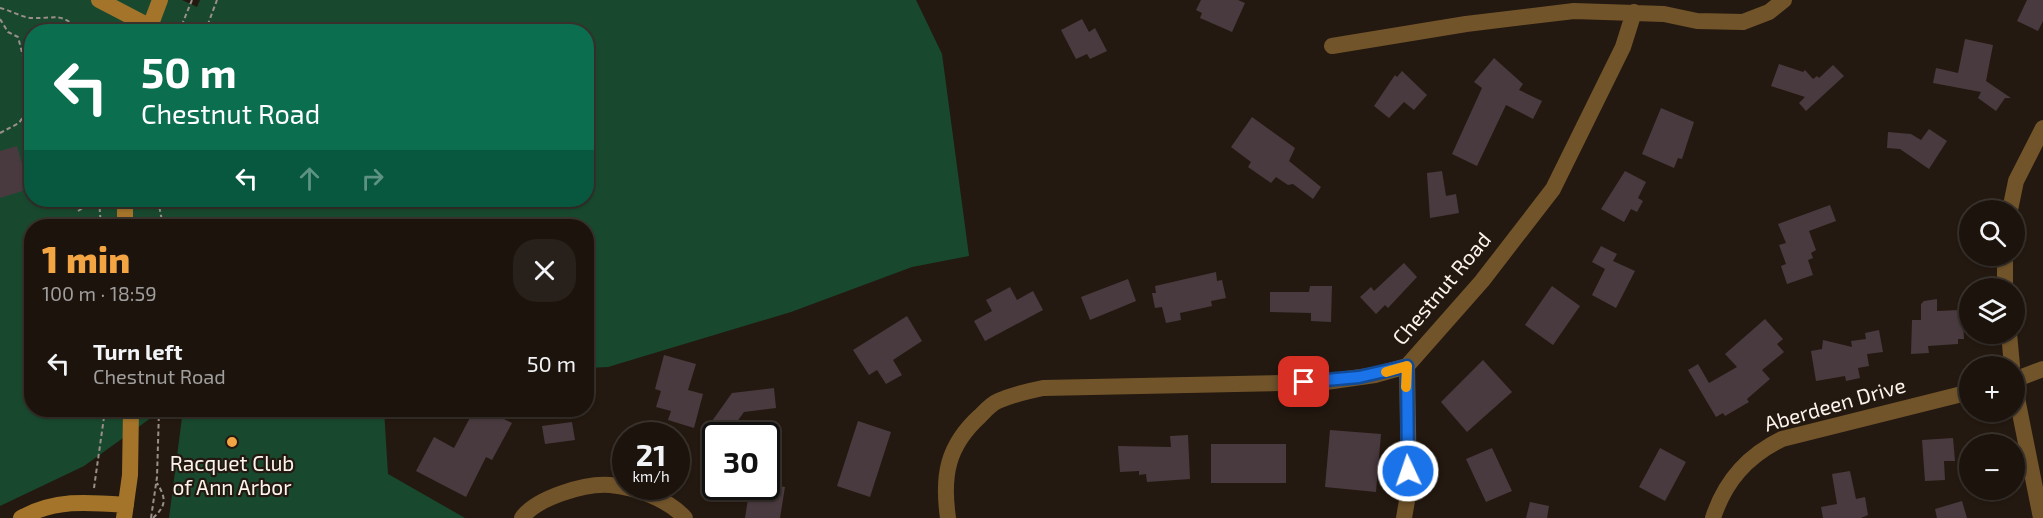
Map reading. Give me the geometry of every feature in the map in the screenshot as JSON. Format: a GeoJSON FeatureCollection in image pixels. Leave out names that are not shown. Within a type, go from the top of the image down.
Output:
{"type":"FeatureCollection","features":[{"type":"Feature","properties":{"kind":"main road"},"geometry":{"type":"LineString","coordinates":[[99,0],[140,24]]}},
{"type":"Feature","properties":{"kind":"main road"},"geometry":{"type":"LineString","coordinates":[[151,24],[160,0]]}},
{"type":"Feature","properties":{"kind":"main road"},"geometry":{"type":"LineString","coordinates":[[21,518],[57,503],[125,512],[130,475],[131,417]]}},
{"type":"Feature","properties":{"kind":"street"},"geometry":{"type":"LineString","coordinates":[[1332,46],[1574,10],[1664,14],[1697,21],[1743,22],[1769,12],[1784,0]]}},
{"type":"Feature","properties":{"kind":"street","name":"Chestnut Road"},"geometry":{"type":"LineString","coordinates":[[948,518],[944,489],[948,465],[955,447],[974,421],[995,402],[1019,393],[1043,388],[1326,382],[1407,366],[1482,281],[1553,189],[1618,57],[1634,12]]}},
{"type":"Feature","properties":{"kind":"street"},"geometry":{"type":"LineString","coordinates":[[2012,200],[2016,181],[2043,128]]}},
{"type":"Feature","properties":{"kind":"street"},"geometry":{"type":"LineString","coordinates":[[1404,518],[1409,489],[1407,366]]}},
{"type":"Feature","properties":{"kind":"street"},"geometry":{"type":"LineString","coordinates":[[2025,377],[2043,369]]}},
{"type":"Feature","properties":{"kind":"street","name":"Aberdeen Drive"},"geometry":{"type":"LineString","coordinates":[[1713,518],[1728,484],[1742,465],[1760,450],[1782,439],[1959,395]]}},
{"type":"Feature","properties":{"kind":"street"},"geometry":{"type":"LineString","coordinates":[[2022,422],[2041,518]]}},
{"type":"Feature","properties":{"kind":"street"},"geometry":{"type":"LineString","coordinates":[[522,518],[526,512],[545,500],[566,491],[609,485],[654,496],[685,518]]}},
{"type":"Feature","properties":{"kind":"path"},"geometry":{"type":"LineString","coordinates":[[182,24],[192,0]]}},
{"type":"Feature","properties":{"kind":"path"},"geometry":{"type":"LineString","coordinates":[[208,24],[217,0]]}},
{"type":"Feature","properties":{"kind":"path"},"geometry":{"type":"LineString","coordinates":[[0,8],[31,18],[50,15],[65,18],[72,24]]}},
{"type":"Feature","properties":{"kind":"path"},"geometry":{"type":"LineString","coordinates":[[0,19],[8,32],[18,37],[24,61]]}},
{"type":"Feature","properties":{"kind":"path"},"geometry":{"type":"LineString","coordinates":[[0,133],[19,123],[24,116]]}},
{"type":"Feature","properties":{"kind":"path"},"geometry":{"type":"LineString","coordinates":[[78,211],[85,207]]}},
{"type":"Feature","properties":{"kind":"path"},"geometry":{"type":"LineString","coordinates":[[94,487],[104,417]]}},
{"type":"Feature","properties":{"kind":"path"},"geometry":{"type":"LineString","coordinates":[[152,518],[159,417]]}},
{"type":"Feature","properties":{"kind":"path"},"geometry":{"type":"LineString","coordinates":[[152,518],[164,508],[165,500],[156,481]]}},
{"type":"Feature","properties":{"kind":"green space"},"geometry":{"type":"Polygon","coordinates":[[[0,0],[182,0],[197,7],[200,0],[916,0],[942,54],[969,256],[912,267],[791,312],[608,367],[594,368],[594,219],[24,219],[24,417],[152,417],[84,466],[0,506],[0,0]]]}},
{"type":"Feature","properties":{"kind":"green space","name":"Racquet Club of Ann Arbor"},"geometry":{"type":"Polygon","coordinates":[[[182,417],[384,417],[388,474],[465,518],[169,518],[182,417]]]}},
{"type":"Feature","properties":{"kind":"building"},"geometry":{"type":"Polygon","coordinates":[[[1201,0],[1238,0],[1245,3],[1232,32],[1200,18],[1202,13],[1196,10],[1201,0]]]}},
{"type":"Feature","properties":{"kind":"building"},"geometry":{"type":"Polygon","coordinates":[[[2027,0],[2043,0],[2043,21],[2038,31],[2017,21],[2027,0]]]}},
{"type":"Feature","properties":{"kind":"building"},"geometry":{"type":"Polygon","coordinates":[[[1082,19],[1089,32],[1095,28],[1107,51],[1090,59],[1087,54],[1076,59],[1061,30],[1082,19]]]}},
{"type":"Feature","properties":{"kind":"building"},"geometry":{"type":"Polygon","coordinates":[[[1965,39],[1993,45],[1986,81],[2011,98],[2005,98],[1996,111],[1978,98],[1981,92],[1933,83],[1936,68],[1958,73],[1965,39]]]}},
{"type":"Feature","properties":{"kind":"building"},"geometry":{"type":"Polygon","coordinates":[[[1494,58],[1523,84],[1519,90],[1542,101],[1533,119],[1506,105],[1477,166],[1452,154],[1482,88],[1474,82],[1494,58]]]}},
{"type":"Feature","properties":{"kind":"building"},"geometry":{"type":"Polygon","coordinates":[[[1779,64],[1803,72],[1805,70],[1813,79],[1817,76],[1819,78],[1833,65],[1844,76],[1806,111],[1799,103],[1805,97],[1771,86],[1779,64]]]}},
{"type":"Feature","properties":{"kind":"building"},"geometry":{"type":"Polygon","coordinates":[[[1402,71],[1427,95],[1414,110],[1404,102],[1389,118],[1374,106],[1395,75],[1397,77],[1402,71]]]}},
{"type":"Feature","properties":{"kind":"building"},"geometry":{"type":"Polygon","coordinates":[[[1661,108],[1694,122],[1682,159],[1678,158],[1674,168],[1642,154],[1661,108]]]}},
{"type":"Feature","properties":{"kind":"building"},"geometry":{"type":"Polygon","coordinates":[[[1252,117],[1295,148],[1289,161],[1321,187],[1313,199],[1293,184],[1288,185],[1276,177],[1271,183],[1248,167],[1251,162],[1231,147],[1252,117]]]}},
{"type":"Feature","properties":{"kind":"building"},"geometry":{"type":"Polygon","coordinates":[[[1929,129],[1947,141],[1929,169],[1900,149],[1887,148],[1888,132],[1911,134],[1921,140],[1929,129]]]}},
{"type":"Feature","properties":{"kind":"building"},"geometry":{"type":"Polygon","coordinates":[[[17,146],[24,171],[24,191],[0,198],[0,151],[17,146]]]}},
{"type":"Feature","properties":{"kind":"building"},"geometry":{"type":"Polygon","coordinates":[[[1442,171],[1446,196],[1456,194],[1459,213],[1430,218],[1427,173],[1442,171]]]}},
{"type":"Feature","properties":{"kind":"building"},"geometry":{"type":"Polygon","coordinates":[[[1625,171],[1646,182],[1638,198],[1643,201],[1637,212],[1631,209],[1624,222],[1601,209],[1625,171]]]}},
{"type":"Feature","properties":{"kind":"building"},"geometry":{"type":"Polygon","coordinates":[[[1830,205],[1836,221],[1809,231],[1816,250],[1811,253],[1813,258],[1808,260],[1813,275],[1787,284],[1781,266],[1786,264],[1779,245],[1786,243],[1778,224],[1830,205]]]}},
{"type":"Feature","properties":{"kind":"building"},"geometry":{"type":"Polygon","coordinates":[[[1601,246],[1617,254],[1613,261],[1635,271],[1616,308],[1592,295],[1605,269],[1592,262],[1601,246]]]}},
{"type":"Feature","properties":{"kind":"building"},"geometry":{"type":"Polygon","coordinates":[[[1404,263],[1417,277],[1388,308],[1385,305],[1376,314],[1360,297],[1371,287],[1374,291],[1404,263]]]}},
{"type":"Feature","properties":{"kind":"building"},"geometry":{"type":"Polygon","coordinates":[[[1216,272],[1217,281],[1222,280],[1226,298],[1211,301],[1212,306],[1180,313],[1181,320],[1166,323],[1162,307],[1155,308],[1152,293],[1156,293],[1155,286],[1216,272]]]}},
{"type":"Feature","properties":{"kind":"building"},"geometry":{"type":"Polygon","coordinates":[[[1128,279],[1136,301],[1090,320],[1081,297],[1128,279]]]}},
{"type":"Feature","properties":{"kind":"building"},"geometry":{"type":"Polygon","coordinates":[[[1310,286],[1332,286],[1331,322],[1311,321],[1311,313],[1270,312],[1270,292],[1309,292],[1310,286]]]}},
{"type":"Feature","properties":{"kind":"building"},"geometry":{"type":"Polygon","coordinates":[[[1552,286],[1580,306],[1553,345],[1525,325],[1552,286]]]}},
{"type":"Feature","properties":{"kind":"building"},"geometry":{"type":"Polygon","coordinates":[[[1010,287],[1017,300],[1033,291],[1043,310],[985,341],[974,321],[992,311],[986,300],[1010,287]]]}},
{"type":"Feature","properties":{"kind":"building"},"geometry":{"type":"Polygon","coordinates":[[[1937,299],[1937,311],[1959,310],[1958,344],[1928,346],[1929,353],[1911,354],[1912,320],[1921,320],[1921,304],[1924,301],[1937,299]]]}},
{"type":"Feature","properties":{"kind":"building"},"geometry":{"type":"Polygon","coordinates":[[[907,316],[922,341],[893,360],[902,375],[886,384],[877,370],[869,375],[853,350],[907,316]]]}},
{"type":"Feature","properties":{"kind":"building"},"geometry":{"type":"Polygon","coordinates":[[[1765,319],[1783,339],[1777,344],[1784,352],[1762,370],[1770,379],[1747,399],[1749,402],[1725,416],[1723,413],[1716,417],[1688,370],[1698,364],[1709,383],[1737,367],[1725,354],[1765,319]]]}},
{"type":"Feature","properties":{"kind":"building"},"geometry":{"type":"Polygon","coordinates":[[[1879,330],[1883,352],[1867,354],[1869,366],[1858,368],[1860,378],[1846,381],[1845,376],[1816,381],[1811,351],[1822,349],[1823,340],[1852,347],[1851,341],[1866,339],[1865,333],[1879,330]]]}},
{"type":"Feature","properties":{"kind":"building"},"geometry":{"type":"Polygon","coordinates":[[[664,355],[696,364],[688,390],[703,394],[694,428],[690,427],[690,422],[668,420],[671,411],[656,407],[661,391],[655,389],[664,355]]]}},
{"type":"Feature","properties":{"kind":"building"},"geometry":{"type":"Polygon","coordinates":[[[1483,360],[1512,392],[1467,432],[1441,402],[1483,360]]]}},
{"type":"Feature","properties":{"kind":"building"},"geometry":{"type":"Polygon","coordinates":[[[774,388],[776,408],[744,412],[737,422],[713,422],[732,393],[774,388]]]}},
{"type":"Feature","properties":{"kind":"building"},"geometry":{"type":"Polygon","coordinates":[[[470,417],[500,417],[512,423],[492,460],[486,457],[466,497],[416,471],[434,437],[454,448],[470,417]]]}},
{"type":"Feature","properties":{"kind":"building"},"geometry":{"type":"Polygon","coordinates":[[[858,421],[891,432],[870,497],[837,486],[858,421]]]}},
{"type":"Feature","properties":{"kind":"building"},"geometry":{"type":"Polygon","coordinates":[[[572,422],[575,440],[545,444],[542,426],[572,422]]]}},
{"type":"Feature","properties":{"kind":"building"},"geometry":{"type":"Polygon","coordinates":[[[1330,430],[1381,434],[1376,492],[1325,487],[1330,430]]]}},
{"type":"Feature","properties":{"kind":"building"},"geometry":{"type":"Polygon","coordinates":[[[1188,435],[1190,479],[1147,482],[1146,474],[1139,475],[1139,471],[1120,472],[1118,446],[1171,447],[1170,436],[1188,435]]]}},
{"type":"Feature","properties":{"kind":"building"},"geometry":{"type":"Polygon","coordinates":[[[1953,438],[1955,461],[1944,461],[1945,480],[1925,481],[1922,440],[1953,438]]]}},
{"type":"Feature","properties":{"kind":"building"},"geometry":{"type":"Polygon","coordinates":[[[1211,444],[1286,444],[1286,483],[1211,483],[1211,444]]]}},
{"type":"Feature","properties":{"kind":"building"},"geometry":{"type":"Polygon","coordinates":[[[1492,448],[1512,491],[1486,502],[1466,459],[1492,448]]]}},
{"type":"Feature","properties":{"kind":"building"},"geometry":{"type":"Polygon","coordinates":[[[1660,448],[1686,462],[1665,501],[1639,487],[1660,448]]]}},
{"type":"Feature","properties":{"kind":"building"},"geometry":{"type":"Polygon","coordinates":[[[1850,471],[1856,499],[1865,497],[1868,515],[1861,518],[1823,518],[1821,507],[1837,504],[1832,474],[1850,471]]]}},
{"type":"Feature","properties":{"kind":"building"},"geometry":{"type":"Polygon","coordinates":[[[780,486],[785,487],[780,518],[745,518],[748,500],[780,500],[780,486]]]}},
{"type":"Feature","properties":{"kind":"building"},"geometry":{"type":"Polygon","coordinates":[[[1962,501],[1967,518],[1937,518],[1935,509],[1962,501]]]}},
{"type":"Feature","properties":{"kind":"building"},"geometry":{"type":"Polygon","coordinates":[[[1530,502],[1549,506],[1547,518],[1526,518],[1530,502]]]}},
{"type":"Feature","properties":{"kind":"slow traffic"},"geometry":{"type":"LineString","coordinates":[[1386,372],[1407,366],[1406,387]]}},
{"type":"Feature","properties":{"kind":"place","name":"Racquet Club of Ann Arbor"},"geometry":{"type":"Point","coordinates":[232,442]}},
{"type":"Feature","properties":{"kind":"route"},"geometry":{"type":"LineString","coordinates":[[1304,382],[1326,382],[1375,375],[1407,366],[1408,471]]}}]}
